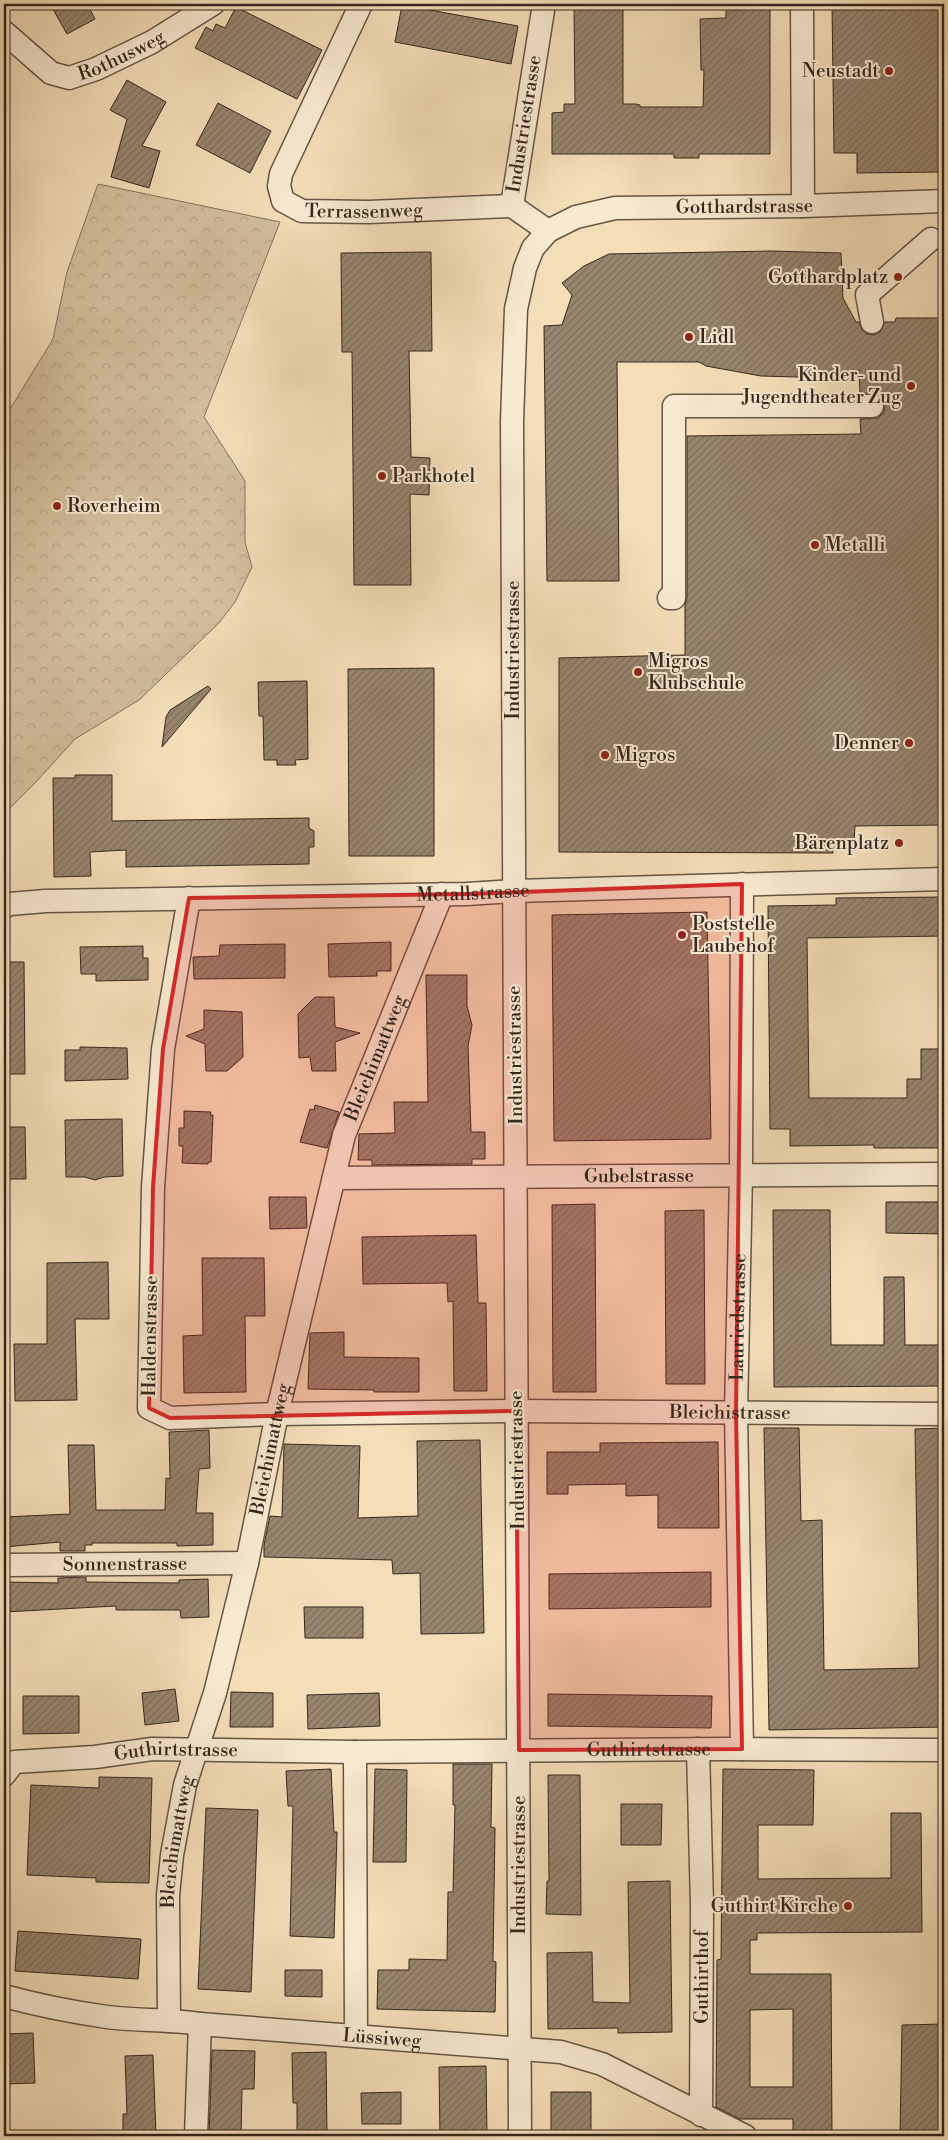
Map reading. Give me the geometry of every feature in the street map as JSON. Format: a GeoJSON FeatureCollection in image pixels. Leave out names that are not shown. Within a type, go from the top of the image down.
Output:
{"type":"FeatureCollection","features":[{"type":"Feature","properties":{"kind":"street","name":"Rothusweg"},"geometry":{"type":"LineString","coordinates":[[4,32],[51,72],[69,78],[96,70],[152,42],[213,4]]}},
{"type":"Feature","properties":{"kind":"street","name":"Terrassenweg"},"geometry":{"type":"LineString","coordinates":[[361,4],[282,174],[279,186],[283,201],[302,211],[368,212],[512,206]]}},
{"type":"Feature","properties":{"kind":"street","name":"Industriestrasse"},"geometry":{"type":"LineString","coordinates":[[520,2136],[512,421],[516,309],[525,268],[532,248],[548,231],[512,206],[544,4]]}},
{"type":"Feature","properties":{"kind":"street"},"geometry":{"type":"LineString","coordinates":[[802,4],[803,206]]}},
{"type":"Feature","properties":{"kind":"street","name":"Gotthardstrasse"},"geometry":{"type":"LineString","coordinates":[[548,231],[576,217],[615,208],[803,206],[944,201]]}},
{"type":"Feature","properties":{"kind":"street"},"geometry":{"type":"LineString","coordinates":[[872,322],[867,295],[931,239]]}},
{"type":"Feature","properties":{"kind":"street"},"geometry":{"type":"LineString","coordinates":[[669,598],[674,598],[674,406],[872,406]]}},
{"type":"Feature","properties":{"kind":"street","name":"Metallstrasse"},"geometry":{"type":"LineString","coordinates":[[4,907],[10,904],[45,901],[442,894],[514,890],[944,879]]}},
{"type":"Feature","properties":{"kind":"street","name":"Lauriedstrasse"},"geometry":{"type":"LineString","coordinates":[[742,884],[741,1175],[736,1413],[742,1749]]}},
{"type":"Feature","properties":{"kind":"street","name":"Bleichimattweg"},"geometry":{"type":"LineString","coordinates":[[169,2019],[168,1895],[172,1854],[185,1785],[215,1693],[247,1563],[277,1414],[344,1135],[442,894]]}},
{"type":"Feature","properties":{"kind":"street","name":"Haldenstrasse"},"geometry":{"type":"LineString","coordinates":[[189,898],[163,1049],[153,1187],[149,1408],[170,1418],[277,1414],[516,1410]]}},
{"type":"Feature","properties":{"kind":"street","name":"Gubelstrasse"},"geometry":{"type":"LineString","coordinates":[[334,1178],[944,1174]]}},
{"type":"Feature","properties":{"kind":"street","name":"Bleichistrasse"},"geometry":{"type":"LineString","coordinates":[[516,1410],[944,1414]]}},
{"type":"Feature","properties":{"kind":"street","name":"Sonnenstrasse"},"geometry":{"type":"LineString","coordinates":[[4,1565],[247,1563]]}},
{"type":"Feature","properties":{"kind":"street","name":"Guthirtstrasse"},"geometry":{"type":"LineString","coordinates":[[4,1775],[14,1762],[95,1757],[152,1749],[355,1752],[698,1749],[944,1750]]}},
{"type":"Feature","properties":{"kind":"street","name":"Guthirthof"},"geometry":{"type":"LineString","coordinates":[[698,1749],[702,1905],[701,2115]]}},
{"type":"Feature","properties":{"kind":"street"},"geometry":{"type":"LineString","coordinates":[[355,1752],[356,2036]]}},
{"type":"Feature","properties":{"kind":"street","name":"Lüssiweg"},"geometry":{"type":"LineString","coordinates":[[4,1996],[31,2003],[108,2017],[169,2019],[200,2024],[560,2052],[602,2064],[745,2136]]}},
{"type":"Feature","properties":{"kind":"street"},"geometry":{"type":"LineString","coordinates":[[196,2136],[200,2024]]}},
{"type":"Feature","properties":{"kind":"highlighted area"},"geometry":{"type":"Polygon","coordinates":[[[742,884],[736,1413],[742,1749],[519,1750],[516,1411],[170,1418],[149,1408],[153,1187],[163,1049],[189,898],[467,894],[742,884]]]}},
{"type":"Feature","properties":{"kind":"green space"},"geometry":{"type":"Polygon","coordinates":[[[98,184],[280,222],[204,417],[245,481],[245,542],[252,567],[235,602],[219,623],[139,700],[75,739],[4,814],[4,419],[53,339],[67,272],[98,184]]]}},
{"type":"Feature","properties":{"kind":"building"},"geometry":{"type":"Polygon","coordinates":[[[50,4],[87,4],[95,19],[67,34],[50,4]]]}},
{"type":"Feature","properties":{"kind":"building"},"geometry":{"type":"Polygon","coordinates":[[[574,4],[623,4],[623,104],[636,104],[640,105],[640,107],[703,107],[704,70],[701,70],[700,19],[726,18],[726,4],[770,4],[770,154],[699,154],[699,158],[674,158],[674,154],[552,154],[552,113],[564,112],[564,104],[575,104],[574,4]]]}},
{"type":"Feature","properties":{"kind":"building","name":"Neustadt"},"geometry":{"type":"Polygon","coordinates":[[[832,4],[944,4],[944,139],[942,139],[941,172],[857,173],[857,153],[834,153],[832,4]]]}},
{"type":"Feature","properties":{"kind":"building"},"geometry":{"type":"Polygon","coordinates":[[[402,5],[518,26],[511,64],[395,42],[402,5]]]}},
{"type":"Feature","properties":{"kind":"building"},"geometry":{"type":"Polygon","coordinates":[[[236,7],[322,50],[297,99],[195,48],[206,27],[213,31],[216,24],[225,28],[236,7]]]}},
{"type":"Feature","properties":{"kind":"building"},"geometry":{"type":"Polygon","coordinates":[[[127,80],[166,102],[142,146],[160,151],[149,188],[111,177],[127,119],[110,110],[127,80]]]}},
{"type":"Feature","properties":{"kind":"building"},"geometry":{"type":"Polygon","coordinates":[[[218,103],[271,131],[250,173],[196,145],[218,103]]]}},
{"type":"Feature","properties":{"kind":"building","name":"Metalli"},"geometry":{"type":"Polygon","coordinates":[[[772,251],[841,253],[843,298],[856,322],[859,322],[862,330],[867,334],[874,335],[880,332],[885,322],[895,322],[896,318],[939,318],[939,322],[944,321],[944,825],[855,826],[854,843],[833,844],[833,853],[559,852],[559,658],[685,655],[687,436],[861,434],[860,419],[878,418],[884,412],[885,406],[883,399],[878,394],[860,393],[859,370],[798,377],[761,376],[706,366],[699,362],[617,362],[619,581],[547,581],[544,326],[562,325],[572,295],[562,283],[584,266],[609,254],[772,251]]]}},
{"type":"Feature","properties":{"kind":"building"},"geometry":{"type":"Polygon","coordinates":[[[431,252],[432,351],[409,351],[411,457],[430,458],[429,495],[410,494],[411,585],[354,585],[352,352],[342,352],[341,253],[431,252]]]}},
{"type":"Feature","properties":{"kind":"building"},"geometry":{"type":"Polygon","coordinates":[[[434,668],[434,856],[349,856],[348,669],[434,668]]]}},
{"type":"Feature","properties":{"kind":"building"},"geometry":{"type":"Polygon","coordinates":[[[307,681],[308,759],[295,760],[296,765],[277,765],[277,760],[264,760],[263,716],[259,716],[258,682],[307,681]]]}},
{"type":"Feature","properties":{"kind":"building"},"geometry":{"type":"Polygon","coordinates":[[[208,686],[211,689],[162,747],[166,717],[170,710],[208,686]]]}},
{"type":"Feature","properties":{"kind":"building"},"geometry":{"type":"Polygon","coordinates":[[[75,775],[112,775],[112,821],[309,818],[309,828],[314,831],[314,847],[309,847],[309,864],[126,867],[126,850],[90,852],[91,876],[54,877],[53,778],[75,778],[75,775]]]}},
{"type":"Feature","properties":{"kind":"building"},"geometry":{"type":"Polygon","coordinates":[[[944,897],[944,936],[807,938],[809,1098],[907,1098],[907,1079],[921,1079],[921,1049],[944,1049],[944,1148],[874,1148],[874,1145],[790,1146],[790,1129],[770,1129],[768,906],[836,905],[836,898],[944,897]]]}},
{"type":"Feature","properties":{"kind":"building"},"geometry":{"type":"Polygon","coordinates":[[[707,912],[711,1139],[554,1141],[552,915],[707,912]]]}},
{"type":"Feature","properties":{"kind":"building"},"geometry":{"type":"Polygon","coordinates":[[[391,942],[391,971],[377,971],[377,976],[329,977],[328,944],[391,942]]]}},
{"type":"Feature","properties":{"kind":"building"},"geometry":{"type":"Polygon","coordinates":[[[285,944],[285,978],[194,979],[193,957],[219,956],[220,945],[285,944]]]}},
{"type":"Feature","properties":{"kind":"building"},"geometry":{"type":"Polygon","coordinates":[[[143,946],[143,958],[148,958],[148,980],[96,981],[96,974],[81,974],[80,947],[143,946]]]}},
{"type":"Feature","properties":{"kind":"building"},"geometry":{"type":"Polygon","coordinates":[[[4,962],[24,962],[25,1074],[4,1074],[4,962]]]}},
{"type":"Feature","properties":{"kind":"building"},"geometry":{"type":"Polygon","coordinates":[[[426,975],[467,975],[467,1006],[472,1025],[468,1046],[471,1132],[485,1132],[485,1159],[472,1159],[472,1164],[372,1165],[372,1160],[358,1160],[359,1134],[395,1133],[394,1102],[428,1102],[426,975]]]}},
{"type":"Feature","properties":{"kind":"building"},"geometry":{"type":"Polygon","coordinates":[[[315,997],[334,997],[335,1027],[360,1033],[335,1042],[336,1071],[312,1071],[310,1057],[299,1058],[298,1014],[315,997]]]}},
{"type":"Feature","properties":{"kind":"building"},"geometry":{"type":"Polygon","coordinates":[[[204,1010],[242,1012],[243,1057],[227,1071],[206,1071],[205,1044],[186,1036],[204,1029],[204,1010]]]}},
{"type":"Feature","properties":{"kind":"building"},"geometry":{"type":"Polygon","coordinates":[[[80,1047],[127,1048],[128,1079],[65,1081],[65,1050],[80,1050],[80,1047]]]}},
{"type":"Feature","properties":{"kind":"building"},"geometry":{"type":"Polygon","coordinates":[[[315,1105],[339,1112],[327,1148],[300,1142],[310,1109],[314,1110],[315,1105]]]}},
{"type":"Feature","properties":{"kind":"building"},"geometry":{"type":"Polygon","coordinates":[[[184,1111],[211,1112],[210,1115],[213,1115],[211,1162],[208,1162],[208,1164],[182,1163],[183,1146],[179,1146],[179,1128],[184,1128],[184,1111]]]}},
{"type":"Feature","properties":{"kind":"building"},"geometry":{"type":"Polygon","coordinates":[[[122,1119],[123,1176],[104,1177],[95,1180],[85,1177],[66,1177],[65,1120],[122,1119]]]}},
{"type":"Feature","properties":{"kind":"building"},"geometry":{"type":"Polygon","coordinates":[[[4,1127],[25,1127],[26,1179],[4,1179],[4,1127]]]}},
{"type":"Feature","properties":{"kind":"building"},"geometry":{"type":"Polygon","coordinates":[[[269,1197],[306,1197],[307,1228],[270,1229],[269,1197]]]}},
{"type":"Feature","properties":{"kind":"building"},"geometry":{"type":"Polygon","coordinates":[[[886,1202],[944,1202],[944,1234],[886,1233],[886,1202]]]}},
{"type":"Feature","properties":{"kind":"building"},"geometry":{"type":"Polygon","coordinates":[[[595,1204],[596,1392],[553,1392],[552,1205],[595,1204]]]}},
{"type":"Feature","properties":{"kind":"building"},"geometry":{"type":"Polygon","coordinates":[[[704,1210],[705,1384],[666,1384],[665,1211],[704,1210]]]}},
{"type":"Feature","properties":{"kind":"building"},"geometry":{"type":"Polygon","coordinates":[[[773,1210],[830,1210],[831,1345],[884,1345],[884,1277],[904,1277],[905,1345],[944,1345],[944,1386],[774,1387],[773,1210]]]}},
{"type":"Feature","properties":{"kind":"building"},"geometry":{"type":"Polygon","coordinates":[[[476,1235],[478,1303],[486,1303],[487,1391],[454,1391],[453,1301],[448,1302],[447,1283],[363,1284],[362,1237],[476,1235]]]}},
{"type":"Feature","properties":{"kind":"building"},"geometry":{"type":"Polygon","coordinates":[[[202,1258],[264,1258],[265,1316],[245,1316],[246,1392],[184,1393],[183,1336],[203,1335],[202,1258]]]}},
{"type":"Feature","properties":{"kind":"building"},"geometry":{"type":"Polygon","coordinates":[[[108,1262],[109,1319],[75,1319],[77,1400],[15,1401],[14,1344],[47,1344],[47,1263],[108,1262]]]}},
{"type":"Feature","properties":{"kind":"building"},"geometry":{"type":"Polygon","coordinates":[[[344,1332],[344,1357],[419,1358],[419,1392],[308,1389],[310,1333],[344,1332]]]}},
{"type":"Feature","properties":{"kind":"building"},"geometry":{"type":"Polygon","coordinates":[[[764,1428],[799,1428],[801,1521],[822,1520],[824,1670],[919,1668],[915,1429],[944,1428],[944,1727],[769,1730],[764,1428]]]}},
{"type":"Feature","properties":{"kind":"building"},"geometry":{"type":"Polygon","coordinates":[[[209,1430],[210,1468],[199,1469],[196,1513],[213,1513],[213,1545],[177,1546],[177,1543],[92,1543],[92,1545],[85,1545],[85,1551],[60,1551],[60,1542],[4,1547],[4,1517],[70,1514],[68,1445],[94,1445],[96,1510],[165,1510],[166,1478],[170,1479],[169,1432],[209,1430]]]}},
{"type":"Feature","properties":{"kind":"building"},"geometry":{"type":"Polygon","coordinates":[[[480,1440],[484,1633],[421,1634],[420,1573],[393,1574],[392,1560],[264,1557],[264,1545],[270,1516],[282,1517],[284,1444],[360,1446],[358,1518],[418,1516],[417,1441],[480,1440]]]}},
{"type":"Feature","properties":{"kind":"building"},"geometry":{"type":"Polygon","coordinates":[[[718,1442],[719,1528],[658,1528],[658,1495],[626,1496],[626,1484],[568,1485],[568,1494],[547,1494],[547,1452],[600,1452],[600,1443],[718,1442]]]}},
{"type":"Feature","properties":{"kind":"building"},"geometry":{"type":"Polygon","coordinates":[[[711,1572],[711,1607],[549,1609],[549,1574],[711,1572]]]}},
{"type":"Feature","properties":{"kind":"building"},"geometry":{"type":"Polygon","coordinates":[[[86,1577],[86,1582],[179,1583],[179,1580],[208,1579],[209,1617],[181,1618],[180,1610],[116,1610],[116,1606],[4,1612],[4,1582],[58,1583],[58,1578],[86,1577]]]}},
{"type":"Feature","properties":{"kind":"building"},"geometry":{"type":"Polygon","coordinates":[[[304,1607],[363,1607],[363,1638],[305,1638],[304,1607]]]}},
{"type":"Feature","properties":{"kind":"building"},"geometry":{"type":"Polygon","coordinates":[[[175,1689],[179,1721],[145,1725],[142,1693],[175,1689]]]}},
{"type":"Feature","properties":{"kind":"building"},"geometry":{"type":"Polygon","coordinates":[[[231,1692],[273,1693],[273,1727],[230,1727],[231,1692]]]}},
{"type":"Feature","properties":{"kind":"building"},"geometry":{"type":"Polygon","coordinates":[[[379,1693],[380,1726],[308,1729],[307,1695],[379,1693]]]}},
{"type":"Feature","properties":{"kind":"building"},"geometry":{"type":"Polygon","coordinates":[[[548,1694],[712,1696],[711,1728],[548,1726],[548,1694]]]}},
{"type":"Feature","properties":{"kind":"building"},"geometry":{"type":"Polygon","coordinates":[[[23,1696],[79,1696],[79,1733],[23,1734],[23,1696]]]}},
{"type":"Feature","properties":{"kind":"building"},"geometry":{"type":"Polygon","coordinates":[[[453,1764],[492,1764],[491,1827],[495,1828],[493,1961],[496,1962],[495,2012],[377,2009],[378,1970],[409,1970],[409,1959],[447,1960],[448,1892],[453,1892],[455,1805],[453,1805],[453,1764]]]}},
{"type":"Feature","properties":{"kind":"building"},"geometry":{"type":"Polygon","coordinates":[[[331,1769],[334,1832],[337,1832],[334,1938],[290,1936],[293,1806],[288,1806],[286,1771],[331,1769]]]}},
{"type":"Feature","properties":{"kind":"building"},"geometry":{"type":"Polygon","coordinates":[[[375,1769],[407,1770],[406,1862],[373,1862],[375,1769]]]}},
{"type":"Feature","properties":{"kind":"building"},"geometry":{"type":"Polygon","coordinates":[[[723,1769],[814,1770],[813,1825],[758,1825],[758,1879],[891,1878],[891,1813],[921,1813],[922,1932],[757,1933],[757,1940],[750,1940],[750,1974],[831,1974],[832,2136],[793,2136],[793,2119],[740,2119],[716,2107],[717,1960],[721,1959],[723,1769]],[[793,2009],[750,2010],[750,2087],[793,2087],[793,2009]]]}},
{"type":"Feature","properties":{"kind":"building"},"geometry":{"type":"Polygon","coordinates":[[[548,1775],[580,1775],[581,1915],[546,1914],[547,1881],[549,1881],[548,1775]]]}},
{"type":"Feature","properties":{"kind":"building"},"geometry":{"type":"Polygon","coordinates":[[[99,1777],[152,1778],[149,1883],[96,1882],[96,1878],[27,1875],[31,1785],[99,1788],[99,1777]]]}},
{"type":"Feature","properties":{"kind":"building"},"geometry":{"type":"Polygon","coordinates":[[[621,1804],[662,1804],[661,1845],[621,1845],[621,1804]]]}},
{"type":"Feature","properties":{"kind":"building"},"geometry":{"type":"Polygon","coordinates":[[[206,1808],[258,1810],[251,1992],[198,1989],[206,1808]]]}},
{"type":"Feature","properties":{"kind":"building"},"geometry":{"type":"Polygon","coordinates":[[[670,1881],[672,2032],[618,2033],[618,2028],[548,2029],[547,1953],[592,1952],[593,2002],[630,2003],[628,1882],[670,1881]]]}},
{"type":"Feature","properties":{"kind":"building"},"geometry":{"type":"Polygon","coordinates":[[[18,1931],[141,1939],[138,1979],[15,1971],[18,1931]]]}},
{"type":"Feature","properties":{"kind":"building"},"geometry":{"type":"Polygon","coordinates":[[[285,1970],[322,1970],[322,1997],[285,1996],[285,1970]]]}},
{"type":"Feature","properties":{"kind":"building"},"geometry":{"type":"Polygon","coordinates":[[[944,2024],[944,2136],[900,2136],[902,2025],[944,2024]]]}},
{"type":"Feature","properties":{"kind":"building"},"geometry":{"type":"Polygon","coordinates":[[[33,2033],[35,2083],[4,2084],[4,2034],[33,2033]]]}},
{"type":"Feature","properties":{"kind":"building"},"geometry":{"type":"Polygon","coordinates":[[[212,2050],[255,2051],[254,2089],[242,2089],[241,2136],[209,2136],[212,2050]]]}},
{"type":"Feature","properties":{"kind":"building"},"geometry":{"type":"Polygon","coordinates":[[[326,2052],[327,2136],[297,2136],[297,2103],[293,2103],[292,2053],[326,2052]]]}},
{"type":"Feature","properties":{"kind":"building"},"geometry":{"type":"Polygon","coordinates":[[[153,2055],[156,2136],[123,2136],[123,2114],[127,2114],[125,2056],[153,2055]]]}},
{"type":"Feature","properties":{"kind":"building"},"geometry":{"type":"Polygon","coordinates":[[[486,2066],[487,2136],[440,2136],[439,2067],[486,2066]]]}},
{"type":"Feature","properties":{"kind":"building"},"geometry":{"type":"Polygon","coordinates":[[[401,2092],[401,2124],[362,2124],[361,2093],[401,2092]]]}},
{"type":"Feature","properties":{"kind":"building"},"geometry":{"type":"Polygon","coordinates":[[[551,2092],[591,2092],[591,2136],[551,2136],[551,2092]]]}},
{"type":"Feature","properties":{"kind":"place","name":"Neustadt"},"geometry":{"type":"Point","coordinates":[889,71]}},
{"type":"Feature","properties":{"kind":"place","name":"Gotthardplatz"},"geometry":{"type":"Point","coordinates":[898,277]}},
{"type":"Feature","properties":{"kind":"place","name":"Lidl"},"geometry":{"type":"Point","coordinates":[689,337]}},
{"type":"Feature","properties":{"kind":"place","name":"Kinder- und Jugendtheater Zug"},"geometry":{"type":"Point","coordinates":[911,386]}},
{"type":"Feature","properties":{"kind":"place","name":"Parkhotel"},"geometry":{"type":"Point","coordinates":[382,476]}},
{"type":"Feature","properties":{"kind":"place","name":"Roverheim"},"geometry":{"type":"Point","coordinates":[57,506]}},
{"type":"Feature","properties":{"kind":"place","name":"Metalli"},"geometry":{"type":"Point","coordinates":[815,545]}},
{"type":"Feature","properties":{"kind":"place","name":"Migros Klubschule"},"geometry":{"type":"Point","coordinates":[638,672]}},
{"type":"Feature","properties":{"kind":"place","name":"Denner"},"geometry":{"type":"Point","coordinates":[909,743]}},
{"type":"Feature","properties":{"kind":"place","name":"Migros"},"geometry":{"type":"Point","coordinates":[605,755]}},
{"type":"Feature","properties":{"kind":"place","name":"Bärenplatz"},"geometry":{"type":"Point","coordinates":[899,843]}},
{"type":"Feature","properties":{"kind":"place","name":"Poststelle Laubehof"},"geometry":{"type":"Point","coordinates":[682,935]}},
{"type":"Feature","properties":{"kind":"place","name":"Guthirt Kirche"},"geometry":{"type":"Point","coordinates":[848,1906]}}]}
